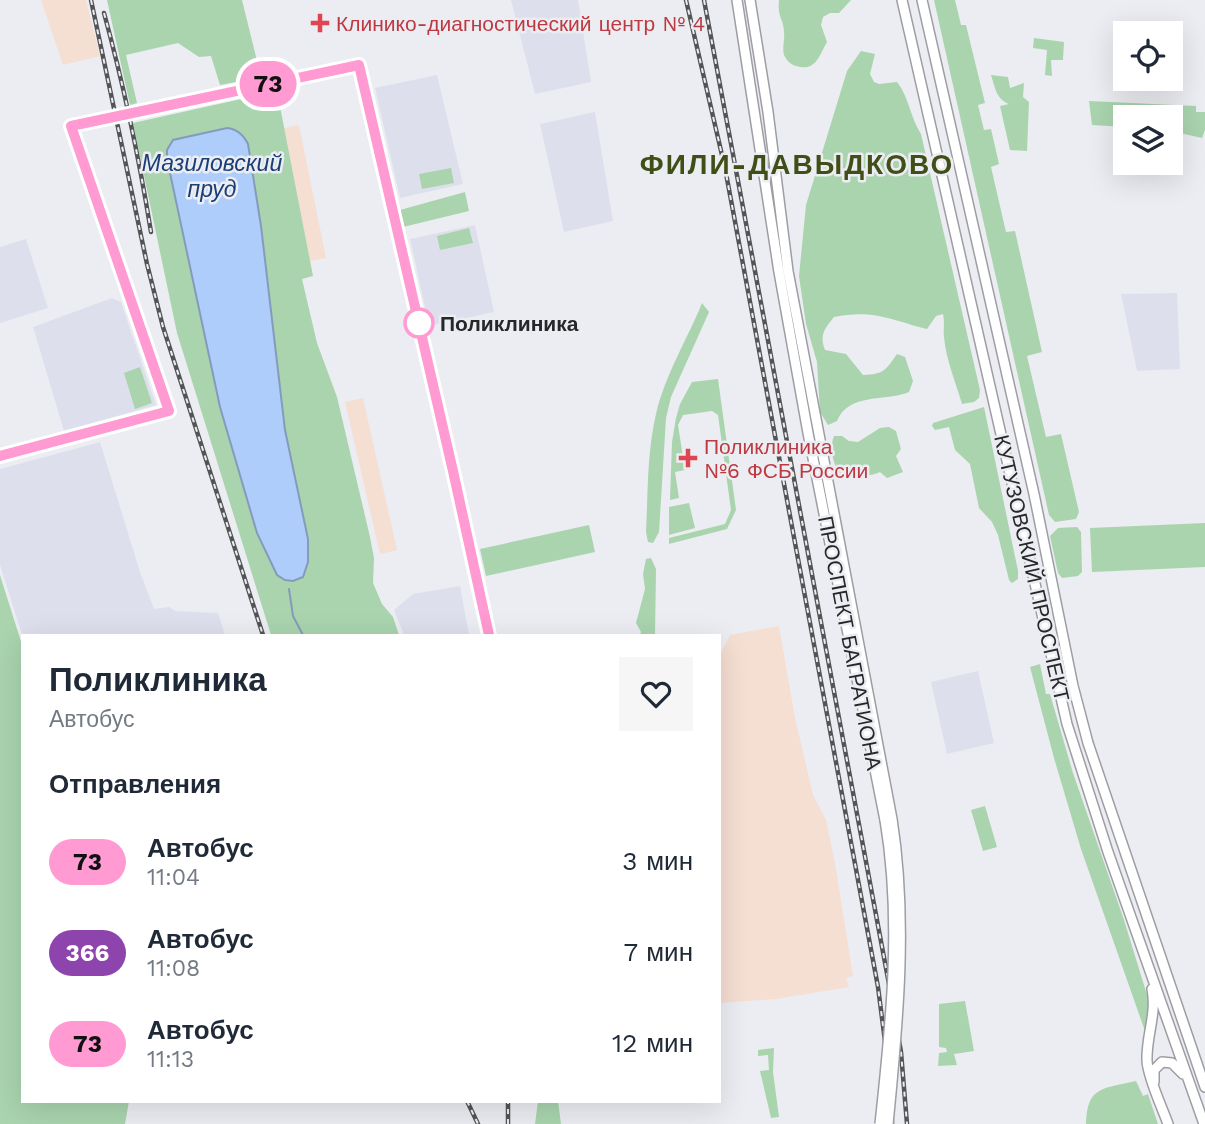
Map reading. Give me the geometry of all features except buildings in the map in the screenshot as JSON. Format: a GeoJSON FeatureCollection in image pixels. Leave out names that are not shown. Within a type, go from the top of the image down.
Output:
{"type":"FeatureCollection","features":[{"type":"Feature","properties":{"kind":"main road","name":"ПРОСПЕКТ БАГРАТИОНА"},"geometry":{"type":"LineString","coordinates":[[737,0],[779,272],[811,446],[888,820],[897,852],[901,944],[898,1025],[888,1124]]}},
{"type":"Feature","properties":{"kind":"main road","name":"ПРОСПЕКТ БАГРАТИОНА"},"geometry":{"type":"LineString","coordinates":[[750,0],[768,112],[788,271],[888,820],[893,943],[891,1023],[880,1124]]}},
{"type":"Feature","properties":{"kind":"main road","name":"КУТУЗОВСКИЙ ПРОСПЕКТ"},"geometry":{"type":"LineString","coordinates":[[902,0],[1065,712],[1083,776],[1204,1124]]}},
{"type":"Feature","properties":{"kind":"main road","name":"КУТУЗОВСКИЙ ПРОСПЕКТ"},"geometry":{"type":"LineString","coordinates":[[922,0],[1031,482],[1079,709],[1101,785],[1205,1087]]}},
{"type":"Feature","properties":{"kind":"main road"},"geometry":{"type":"LineString","coordinates":[[1146,960],[1155,1008],[1147,1058],[1148,1070],[1168,1124]]}},
{"type":"Feature","properties":{"kind":"main road"},"geometry":{"type":"LineString","coordinates":[[1155,1087],[1154,1070],[1157,1065],[1166,1062],[1176,1066],[1191,1087]]}},
{"type":"Feature","properties":{"kind":"shaded area"},"geometry":{"type":"Polygon","coordinates":[[[41,0],[86,0],[100,56],[63,65],[41,0]]]}},
{"type":"Feature","properties":{"kind":"shaded area"},"geometry":{"type":"Polygon","coordinates":[[[511,0],[578,0],[591,82],[535,94],[511,0]]]}},
{"type":"Feature","properties":{"kind":"shaded area"},"geometry":{"type":"Polygon","coordinates":[[[437,75],[463,184],[400,198],[375,88],[437,75]]]}},
{"type":"Feature","properties":{"kind":"shaded area"},"geometry":{"type":"Polygon","coordinates":[[[595,112],[613,221],[564,232],[540,124],[595,112]]]}},
{"type":"Feature","properties":{"kind":"shaded area"},"geometry":{"type":"Polygon","coordinates":[[[299,125],[326,258],[310,261],[284,128],[299,125]]]}},
{"type":"Feature","properties":{"kind":"shaded area"},"geometry":{"type":"Polygon","coordinates":[[[475,225],[494,312],[429,326],[410,239],[475,225]]]}},
{"type":"Feature","properties":{"kind":"shaded area"},"geometry":{"type":"Polygon","coordinates":[[[26,239],[48,308],[0,323],[0,247],[26,239]]]}},
{"type":"Feature","properties":{"kind":"shaded area"},"geometry":{"type":"Polygon","coordinates":[[[1177,293],[1180,369],[1137,371],[1121,294],[1177,293]]]}},
{"type":"Feature","properties":{"kind":"shaded area"},"geometry":{"type":"Polygon","coordinates":[[[112,298],[121,302],[156,405],[64,431],[33,327],[112,298]]]}},
{"type":"Feature","properties":{"kind":"shaded area"},"geometry":{"type":"Polygon","coordinates":[[[363,398],[397,550],[380,554],[345,402],[363,398]]]}},
{"type":"Feature","properties":{"kind":"shaded area"},"geometry":{"type":"Polygon","coordinates":[[[100,442],[154,609],[169,607],[175,611],[218,613],[225,634],[22,634],[0,565],[0,469],[100,442]]]}},
{"type":"Feature","properties":{"kind":"shaded area"},"geometry":{"type":"Polygon","coordinates":[[[460,586],[469,634],[404,634],[394,610],[413,594],[460,586]]]}},
{"type":"Feature","properties":{"kind":"shaded area"},"geometry":{"type":"Polygon","coordinates":[[[779,626],[795,718],[813,795],[826,820],[835,863],[853,976],[846,978],[849,987],[776,999],[721,1003],[721,653],[730,635],[779,626]]]}},
{"type":"Feature","properties":{"kind":"shaded area"},"geometry":{"type":"Polygon","coordinates":[[[978,671],[994,743],[947,754],[931,682],[978,671]]]}},
{"type":"Feature","properties":{"kind":"green space"},"geometry":{"type":"Polygon","coordinates":[[[107,0],[242,0],[261,77],[220,85],[211,56],[199,57],[178,43],[126,55],[137,103],[130,105],[107,0]]]}},
{"type":"Feature","properties":{"kind":"green space"},"geometry":{"type":"Polygon","coordinates":[[[779,0],[851,0],[839,13],[830,13],[823,17],[821,25],[827,42],[819,57],[808,67],[796,66],[784,55],[784,28],[779,0]]]}},
{"type":"Feature","properties":{"kind":"green space"},"geometry":{"type":"Polygon","coordinates":[[[934,0],[955,0],[961,25],[966,25],[985,103],[978,105],[984,130],[991,129],[999,164],[991,167],[1006,232],[1015,231],[1042,352],[1027,356],[1046,437],[1061,434],[1079,512],[1076,519],[1055,522],[1049,515],[934,0]]]}},
{"type":"Feature","properties":{"kind":"green space"},"geometry":{"type":"Polygon","coordinates":[[[1034,38],[1064,42],[1063,60],[1051,60],[1052,76],[1045,75],[1047,50],[1033,48],[1034,38]]]}},
{"type":"Feature","properties":{"kind":"green space"},"geometry":{"type":"Polygon","coordinates":[[[861,51],[875,54],[870,74],[874,82],[897,82],[921,134],[980,390],[979,398],[974,402],[962,404],[947,354],[943,314],[936,316],[927,329],[871,315],[834,317],[824,332],[825,350],[846,354],[863,375],[883,370],[897,354],[905,357],[913,381],[909,392],[859,402],[843,412],[837,421],[828,425],[820,412],[817,362],[806,324],[799,276],[806,205],[847,71],[861,51]]]}},
{"type":"Feature","properties":{"kind":"green space"},"geometry":{"type":"Polygon","coordinates":[[[991,75],[1008,77],[1010,88],[1024,83],[1023,97],[1029,102],[1027,151],[1010,150],[1000,106],[1009,104],[999,96],[991,75]]]}},
{"type":"Feature","properties":{"kind":"green space"},"geometry":{"type":"Polygon","coordinates":[[[277,91],[313,276],[302,279],[317,343],[337,397],[370,537],[374,558],[373,583],[382,604],[393,617],[399,634],[271,634],[177,333],[133,123],[277,91]],[[245,138],[167,159],[220,407],[257,533],[308,539],[285,430],[261,226],[245,138]]]}},
{"type":"Feature","properties":{"kind":"green space"},"geometry":{"type":"Polygon","coordinates":[[[1089,101],[1175,105],[1113,105],[1113,126],[1092,125],[1089,101]]]}},
{"type":"Feature","properties":{"kind":"green space"},"geometry":{"type":"Polygon","coordinates":[[[1183,105],[1196,106],[1196,112],[1205,112],[1202,138],[1183,134],[1183,105]]]}},
{"type":"Feature","properties":{"kind":"green space"},"geometry":{"type":"Polygon","coordinates":[[[451,168],[454,183],[422,189],[419,174],[451,168]]]}},
{"type":"Feature","properties":{"kind":"green space"},"geometry":{"type":"Polygon","coordinates":[[[465,192],[469,211],[403,227],[400,210],[465,192]]]}},
{"type":"Feature","properties":{"kind":"green space"},"geometry":{"type":"Polygon","coordinates":[[[469,228],[473,243],[440,250],[437,236],[469,228]]]}},
{"type":"Feature","properties":{"kind":"green space"},"geometry":{"type":"Polygon","coordinates":[[[702,303],[709,312],[671,397],[666,418],[659,532],[653,543],[648,542],[648,473],[656,414],[671,371],[702,303]]]}},
{"type":"Feature","properties":{"kind":"green space"},"geometry":{"type":"Polygon","coordinates":[[[140,367],[152,403],[135,409],[124,373],[140,367]]]}},
{"type":"Feature","properties":{"kind":"green space"},"geometry":{"type":"Polygon","coordinates":[[[718,379],[736,510],[727,529],[669,544],[669,538],[725,524],[731,510],[718,415],[712,411],[683,415],[678,425],[685,470],[675,472],[679,498],[670,500],[672,442],[680,404],[692,382],[718,379]]]}},
{"type":"Feature","properties":{"kind":"green space"},"geometry":{"type":"Polygon","coordinates":[[[984,407],[1018,571],[1018,579],[1012,583],[998,535],[992,522],[979,508],[970,464],[955,450],[949,427],[935,430],[932,426],[933,423],[984,407]]]}},
{"type":"Feature","properties":{"kind":"green space"},"geometry":{"type":"Polygon","coordinates":[[[889,427],[896,431],[901,449],[896,456],[903,472],[887,478],[880,472],[847,478],[842,476],[833,457],[834,436],[858,442],[880,428],[889,427]]]}},
{"type":"Feature","properties":{"kind":"green space"},"geometry":{"type":"Polygon","coordinates":[[[689,503],[695,528],[669,535],[669,507],[689,503]]]}},
{"type":"Feature","properties":{"kind":"green space"},"geometry":{"type":"Polygon","coordinates":[[[1205,523],[1205,567],[1092,572],[1090,528],[1205,523]]]}},
{"type":"Feature","properties":{"kind":"green space"},"geometry":{"type":"Polygon","coordinates":[[[589,525],[595,552],[486,576],[480,549],[589,525]]]}},
{"type":"Feature","properties":{"kind":"green space"},"geometry":{"type":"Polygon","coordinates":[[[1077,527],[1081,532],[1082,572],[1078,576],[1062,578],[1058,573],[1050,536],[1058,528],[1077,527]]]}},
{"type":"Feature","properties":{"kind":"green space"},"geometry":{"type":"Polygon","coordinates":[[[651,558],[656,569],[655,634],[640,634],[636,623],[645,589],[643,574],[646,559],[651,558]]]}},
{"type":"Feature","properties":{"kind":"green space"},"geometry":{"type":"Polygon","coordinates":[[[0,575],[21,642],[21,1103],[129,1103],[125,1124],[0,1124],[0,575]]]}},
{"type":"Feature","properties":{"kind":"green space"},"geometry":{"type":"Polygon","coordinates":[[[1040,664],[1046,694],[1050,694],[1073,773],[1148,998],[1150,1007],[1146,1034],[1081,849],[1054,758],[1030,667],[1040,664]]]}},
{"type":"Feature","properties":{"kind":"green space"},"geometry":{"type":"Polygon","coordinates":[[[985,806],[997,847],[983,851],[971,810],[985,806]]]}},
{"type":"Feature","properties":{"kind":"green space"},"geometry":{"type":"Polygon","coordinates":[[[965,1001],[974,1051],[954,1054],[957,1065],[938,1066],[939,1053],[947,1052],[946,1048],[939,1047],[939,1004],[965,1001]]]}},
{"type":"Feature","properties":{"kind":"green space"},"geometry":{"type":"Polygon","coordinates":[[[774,1048],[773,1072],[779,1117],[771,1118],[760,1071],[769,1070],[768,1055],[758,1056],[758,1050],[774,1048]]]}},
{"type":"Feature","properties":{"kind":"green space"},"geometry":{"type":"Polygon","coordinates":[[[1136,1081],[1143,1096],[1148,1094],[1158,1124],[1086,1124],[1087,1111],[1094,1095],[1106,1088],[1136,1081]]]}},
{"type":"Feature","properties":{"kind":"green space"},"geometry":{"type":"Polygon","coordinates":[[[538,1103],[558,1103],[561,1124],[535,1124],[538,1103]]]}},
{"type":"Feature","properties":{"kind":"water","name":"Мазиловский пруд"},"geometry":{"type":"Polygon","coordinates":[[[227,128],[240,133],[248,144],[261,226],[285,430],[308,539],[308,562],[303,577],[293,581],[277,575],[257,533],[220,407],[167,159],[167,150],[173,140],[227,128]]]}},
{"type":"Feature","properties":{"kind":"waterway"},"geometry":{"type":"LineString","coordinates":[[289,589],[293,616],[302,634]]}},
{"type":"Feature","properties":{"kind":"railway"},"geometry":{"type":"LineString","coordinates":[[91,0],[163,327],[263,634]]}},
{"type":"Feature","properties":{"kind":"railway"},"geometry":{"type":"LineString","coordinates":[[686,0],[725,168],[878,987],[891,1088],[892,1124]]}},
{"type":"Feature","properties":{"kind":"railway"},"geometry":{"type":"LineString","coordinates":[[704,0],[889,984],[901,1052],[907,1124]]}},
{"type":"Feature","properties":{"kind":"railway"},"geometry":{"type":"LineString","coordinates":[[104,13],[130,122],[151,232]]}},
{"type":"Feature","properties":{"kind":"railway"},"geometry":{"type":"LineString","coordinates":[[468,1103],[478,1124]]}},
{"type":"Feature","properties":{"kind":"railway"},"geometry":{"type":"LineString","coordinates":[[508,1103],[508,1124]]}},
{"type":"Feature","properties":{"kind":"bus line","name":"73"},"geometry":{"type":"LineString","coordinates":[[0,456],[169,411],[71,126],[359,65],[489,634]]}},
{"type":"Feature","properties":{"kind":"place","name":"Клинико-диагностический центр № 4"},"geometry":{"type":"Point","coordinates":[320,23]}},
{"type":"Feature","properties":{"kind":"place","name":"Поликлиника"},"geometry":{"type":"Point","coordinates":[419,323]}},
{"type":"Feature","properties":{"kind":"place","name":"Поликлиника №6 ФСБ России"},"geometry":{"type":"Point","coordinates":[688,458]}},
{"type":"Feature","properties":{"kind":"district","name":"ФИЛИ-ДАВЫДКОВО"},"geometry":{"type":"Point","coordinates":[797,164]}}]}
